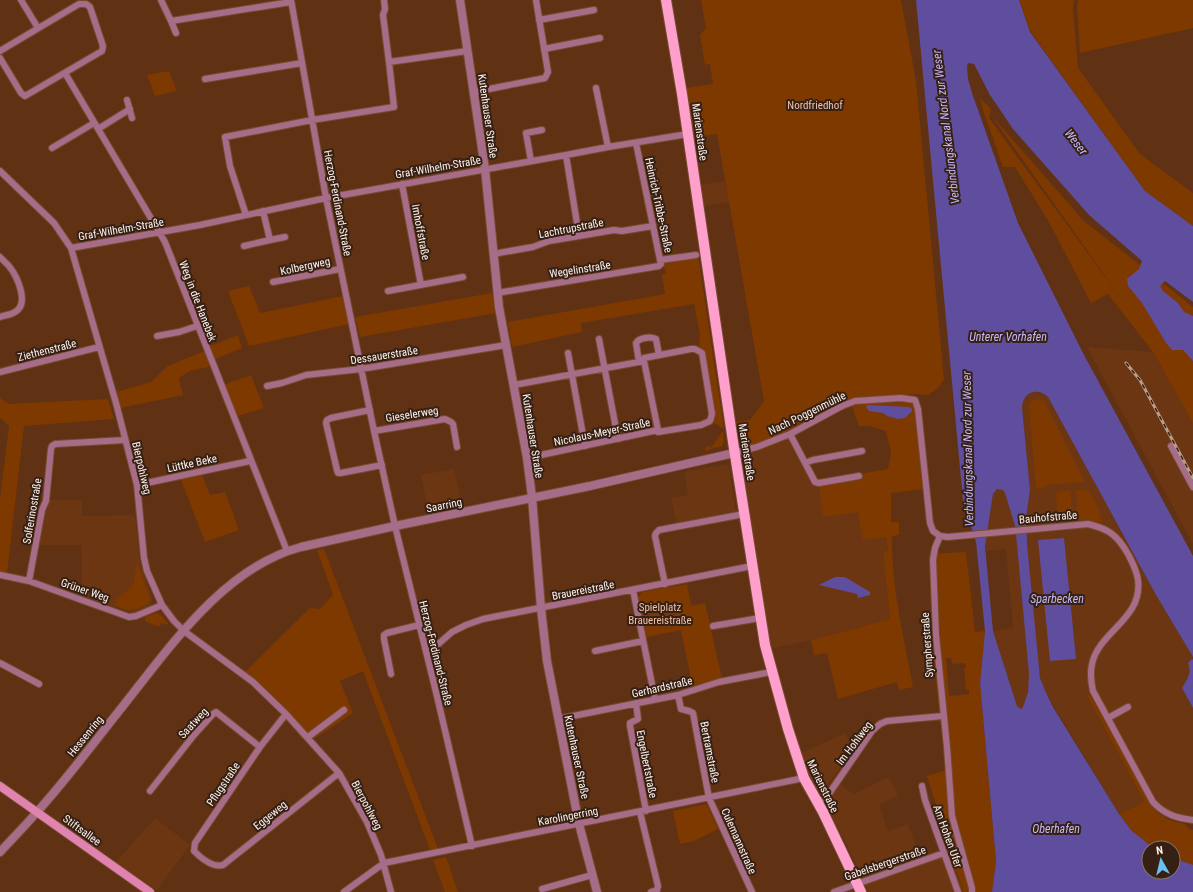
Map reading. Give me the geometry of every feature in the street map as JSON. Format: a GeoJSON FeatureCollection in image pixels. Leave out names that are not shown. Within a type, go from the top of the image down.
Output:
{"type":"FeatureCollection","features":[{"type":"Feature","properties":{"kind":"main road","name":"Marienstraße"},"geometry":{"type":"LineString","coordinates":[[666,0],[688,134],[734,453],[764,645],[804,778],[859,888]]}},
{"type":"Feature","properties":{"kind":"main road","name":"Stiftsallee"},"geometry":{"type":"LineString","coordinates":[[0,786],[149,892]]}},
{"type":"Feature","properties":{"kind":"street"},"geometry":{"type":"LineString","coordinates":[[21,0],[38,28]]}},
{"type":"Feature","properties":{"kind":"street"},"geometry":{"type":"LineString","coordinates":[[161,0],[176,33]]}},
{"type":"Feature","properties":{"kind":"street"},"geometry":{"type":"LineString","coordinates":[[246,215],[230,166],[225,138],[312,120],[394,107],[382,15],[385,9],[384,0]]}},
{"type":"Feature","properties":{"kind":"street","name":"Kutenhauser Straße"},"geometry":{"type":"LineString","coordinates":[[460,0],[485,169],[497,293],[527,458],[547,661],[579,824],[597,892]]}},
{"type":"Feature","properties":{"kind":"street"},"geometry":{"type":"LineString","coordinates":[[474,92],[544,78],[548,72],[536,0]]}},
{"type":"Feature","properties":{"kind":"street"},"geometry":{"type":"LineString","coordinates":[[171,21],[291,1]]}},
{"type":"Feature","properties":{"kind":"street","name":"Herzog-Ferdinand-Straße"},"geometry":{"type":"LineString","coordinates":[[291,1],[326,198],[374,431],[395,526],[472,846]]}},
{"type":"Feature","properties":{"kind":"street"},"geometry":{"type":"LineString","coordinates":[[0,51],[79,4],[86,4],[90,7],[103,43],[102,51],[26,96],[21,93],[0,58]]}},
{"type":"Feature","properties":{"kind":"street"},"geometry":{"type":"LineString","coordinates":[[539,20],[594,10]]}},
{"type":"Feature","properties":{"kind":"street"},"geometry":{"type":"LineString","coordinates":[[544,49],[600,38]]}},
{"type":"Feature","properties":{"kind":"street"},"geometry":{"type":"LineString","coordinates":[[389,62],[467,51]]}},
{"type":"Feature","properties":{"kind":"street"},"geometry":{"type":"LineString","coordinates":[[205,79],[302,63]]}},
{"type":"Feature","properties":{"kind":"street","name":"Weg in die Hanebek"},"geometry":{"type":"LineString","coordinates":[[65,73],[160,232],[250,461],[287,550]]}},
{"type":"Feature","properties":{"kind":"street"},"geometry":{"type":"LineString","coordinates":[[596,88],[608,147]]}},
{"type":"Feature","properties":{"kind":"street"},"geometry":{"type":"LineString","coordinates":[[127,100],[132,118]]}},
{"type":"Feature","properties":{"kind":"street"},"geometry":{"type":"LineString","coordinates":[[98,129],[130,109]]}},
{"type":"Feature","properties":{"kind":"street"},"geometry":{"type":"LineString","coordinates":[[52,148],[94,123]]}},
{"type":"Feature","properties":{"kind":"street"},"geometry":{"type":"LineString","coordinates":[[530,161],[526,133],[542,130]]}},
{"type":"Feature","properties":{"kind":"street","name":"Graf-Wilhelm-Straße"},"geometry":{"type":"LineString","coordinates":[[71,248],[160,232],[326,198],[688,134]]}},
{"type":"Feature","properties":{"kind":"street","name":"Heinrich-Tribbe-Straße"},"geometry":{"type":"LineString","coordinates":[[636,143],[660,260],[696,255]]}},
{"type":"Feature","properties":{"kind":"street"},"geometry":{"type":"LineString","coordinates":[[566,155],[579,236]]}},
{"type":"Feature","properties":{"kind":"street","name":"Bierpohlweg"},"geometry":{"type":"LineString","coordinates":[[0,171],[54,223],[71,248],[116,403],[137,485],[145,563],[152,586],[162,605],[184,631],[253,682],[308,737],[339,773],[367,822],[384,863],[391,892]]}},
{"type":"Feature","properties":{"kind":"street","name":"Imhoffstraße"},"geometry":{"type":"LineString","coordinates":[[402,184],[421,285]]}},
{"type":"Feature","properties":{"kind":"street"},"geometry":{"type":"LineString","coordinates":[[263,211],[270,240]]}},
{"type":"Feature","properties":{"kind":"street","name":"Lachtrupstraße"},"geometry":{"type":"LineString","coordinates":[[493,254],[533,247],[549,241],[614,230],[622,231],[653,226]]}},
{"type":"Feature","properties":{"kind":"street"},"geometry":{"type":"LineString","coordinates":[[244,246],[285,237]]}},
{"type":"Feature","properties":{"kind":"street"},"geometry":{"type":"LineString","coordinates":[[0,257],[10,267],[20,286],[23,300],[21,306],[16,312],[0,317]]}},
{"type":"Feature","properties":{"kind":"street","name":"Wegelinstraße"},"geometry":{"type":"LineString","coordinates":[[497,293],[659,266],[661,264],[660,260]]}},
{"type":"Feature","properties":{"kind":"street","name":"Kolbergweg"},"geometry":{"type":"LineString","coordinates":[[273,282],[340,269]]}},
{"type":"Feature","properties":{"kind":"street"},"geometry":{"type":"LineString","coordinates":[[388,291],[463,277]]}},
{"type":"Feature","properties":{"kind":"street"},"geometry":{"type":"LineString","coordinates":[[157,336],[179,332],[197,326]]}},
{"type":"Feature","properties":{"kind":"street"},"geometry":{"type":"LineString","coordinates":[[514,385],[641,361],[644,358],[659,355],[656,339],[651,338],[639,340],[635,346],[641,361],[658,430]]}},
{"type":"Feature","properties":{"kind":"street"},"geometry":{"type":"LineString","coordinates":[[599,339],[618,439]]}},
{"type":"Feature","properties":{"kind":"street","name":"Dessauerstraße"},"geometry":{"type":"LineString","coordinates":[[267,386],[306,375],[362,369],[506,345]]}},
{"type":"Feature","properties":{"kind":"street","name":"Ziethenstraße"},"geometry":{"type":"LineString","coordinates":[[0,372],[99,347]]}},
{"type":"Feature","properties":{"kind":"street","name":"Nicolaus-Meyer-Straße"},"geometry":{"type":"LineString","coordinates":[[527,458],[658,430],[658,432],[704,424],[710,421],[712,414],[702,353],[699,350],[691,349],[659,355]]}},
{"type":"Feature","properties":{"kind":"street"},"geometry":{"type":"LineString","coordinates":[[568,353],[585,446]]}},
{"type":"Feature","properties":{"kind":"street","name":"Nach Poggenmühle"},"geometry":{"type":"LineString","coordinates":[[734,453],[757,447],[790,434],[842,406],[855,401],[906,398],[915,400],[918,409],[930,523],[933,531],[940,536]]}},
{"type":"Feature","properties":{"kind":"street"},"geometry":{"type":"LineString","coordinates":[[370,410],[327,420],[326,423],[336,470],[338,473],[341,473],[382,464]]}},
{"type":"Feature","properties":{"kind":"street","name":"Gieselerweg"},"geometry":{"type":"LineString","coordinates":[[374,431],[445,419],[452,424],[456,447]]}},
{"type":"Feature","properties":{"kind":"street"},"geometry":{"type":"LineString","coordinates":[[790,434],[816,482],[819,483],[859,476]]}},
{"type":"Feature","properties":{"kind":"street","name":"Solferinostraße"},"geometry":{"type":"LineString","coordinates":[[29,581],[42,510],[46,501],[50,449],[52,446],[55,444],[125,440]]}},
{"type":"Feature","properties":{"kind":"street"},"geometry":{"type":"LineString","coordinates":[[1171,446],[1193,487]]}},
{"type":"Feature","properties":{"kind":"street"},"geometry":{"type":"LineString","coordinates":[[805,463],[813,460],[862,451]]}},
{"type":"Feature","properties":{"kind":"street","name":"Saarring"},"geometry":{"type":"LineString","coordinates":[[184,631],[230,583],[269,559],[287,550],[532,497],[590,486],[734,453]]}},
{"type":"Feature","properties":{"kind":"street","name":"Lüttke Beke"},"geometry":{"type":"LineString","coordinates":[[137,485],[250,461]]}},
{"type":"Feature","properties":{"kind":"street"},"geometry":{"type":"LineString","coordinates":[[851,478],[852,485]]}},
{"type":"Feature","properties":{"kind":"street"},"geometry":{"type":"LineString","coordinates":[[665,584],[655,536],[656,532],[659,530],[744,514]]}},
{"type":"Feature","properties":{"kind":"street","name":"Bauhofstraße"},"geometry":{"type":"LineString","coordinates":[[940,536],[948,537],[1030,528],[1088,524],[1102,528],[1120,541],[1135,569],[1138,580],[1137,599],[1133,608],[1100,647],[1092,662],[1090,680],[1093,691],[1153,802],[1158,808],[1172,816],[1179,819],[1193,820]]}},
{"type":"Feature","properties":{"kind":"street","name":"Sympherstraße"},"geometry":{"type":"LineString","coordinates":[[940,536],[935,548],[933,560],[936,635],[943,716],[952,816],[972,892]]}},
{"type":"Feature","properties":{"kind":"street","name":"Brauereistraße"},"geometry":{"type":"LineString","coordinates":[[426,654],[452,632],[466,625],[483,620],[752,566]]}},
{"type":"Feature","properties":{"kind":"street","name":"Grüner Weg"},"geometry":{"type":"LineString","coordinates":[[0,575],[29,581],[129,617],[136,616],[162,605]]}},
{"type":"Feature","properties":{"kind":"street"},"geometry":{"type":"LineString","coordinates":[[633,590],[656,699]]}},
{"type":"Feature","properties":{"kind":"street"},"geometry":{"type":"LineString","coordinates":[[713,626],[760,618]]}},
{"type":"Feature","properties":{"kind":"street"},"geometry":{"type":"LineString","coordinates":[[391,674],[384,635],[387,632],[419,625]]}},
{"type":"Feature","properties":{"kind":"street","name":"Hessenring"},"geometry":{"type":"LineString","coordinates":[[0,852],[38,812],[184,631]]}},
{"type":"Feature","properties":{"kind":"street"},"geometry":{"type":"LineString","coordinates":[[595,651],[643,641]]}},
{"type":"Feature","properties":{"kind":"street"},"geometry":{"type":"LineString","coordinates":[[0,663],[39,684]]}},
{"type":"Feature","properties":{"kind":"street","name":"Gerhardstraße"},"geometry":{"type":"LineString","coordinates":[[558,719],[678,695],[719,682],[771,672]]}},
{"type":"Feature","properties":{"kind":"street","name":"Bertramstraße"},"geometry":{"type":"LineString","coordinates":[[678,695],[681,709],[693,713],[709,798]]}},
{"type":"Feature","properties":{"kind":"street","name":"Engelbertstraße"},"geometry":{"type":"LineString","coordinates":[[636,703],[638,719],[631,722],[630,726],[643,811]]}},
{"type":"Feature","properties":{"kind":"street"},"geometry":{"type":"LineString","coordinates":[[1108,718],[1128,707]]}},
{"type":"Feature","properties":{"kind":"street"},"geometry":{"type":"LineString","coordinates":[[308,737],[344,710]]}},
{"type":"Feature","properties":{"kind":"street","name":"Saatweg"},"geometry":{"type":"LineString","coordinates":[[150,792],[194,735],[216,712],[260,747]]}},
{"type":"Feature","properties":{"kind":"street","name":"Pflugstraße"},"geometry":{"type":"LineString","coordinates":[[211,864],[194,851],[194,846],[260,747],[286,714]]}},
{"type":"Feature","properties":{"kind":"street","name":"Im Hohlweg"},"geometry":{"type":"LineString","coordinates":[[817,802],[826,798],[872,731],[880,724],[894,720],[943,716]]}},
{"type":"Feature","properties":{"kind":"street","name":"Eggeweg"},"geometry":{"type":"LineString","coordinates":[[211,864],[217,866],[223,865],[339,773]]}},
{"type":"Feature","properties":{"kind":"street","name":"Karolingerring"},"geometry":{"type":"LineString","coordinates":[[344,892],[384,863],[804,778]]}},
{"type":"Feature","properties":{"kind":"street","name":"Am Hohen Ufer"},"geometry":{"type":"LineString","coordinates":[[922,786],[925,800],[958,892]]}},
{"type":"Feature","properties":{"kind":"street","name":"Culemannstraße"},"geometry":{"type":"LineString","coordinates":[[709,798],[752,892]]}},
{"type":"Feature","properties":{"kind":"street"},"geometry":{"type":"LineString","coordinates":[[643,811],[658,886],[657,890],[651,892]]}},
{"type":"Feature","properties":{"kind":"street","name":"Gabelsbergerstraße"},"geometry":{"type":"LineString","coordinates":[[834,892],[859,888],[944,853]]}},
{"type":"Feature","properties":{"kind":"street"},"geometry":{"type":"LineString","coordinates":[[542,889],[592,875]]}},
{"type":"Feature","properties":{"kind":"shaded area"},"geometry":{"type":"Polygon","coordinates":[[[725,181],[729,202],[703,206],[701,185],[725,181]]]}},
{"type":"Feature","properties":{"kind":"shaded area"},"geometry":{"type":"Polygon","coordinates":[[[1087,347],[1153,352],[1193,423],[1193,544],[1087,347]]]}},
{"type":"Feature","properties":{"kind":"shaded area"},"geometry":{"type":"Polygon","coordinates":[[[1034,392],[1043,393],[1048,397],[1156,595],[1193,657],[1193,660],[1189,661],[1188,663],[1190,671],[1189,676],[1182,688],[1193,708],[1193,818],[1173,815],[1160,805],[1095,692],[1087,697],[1144,801],[1119,814],[1047,695],[1040,678],[1038,664],[1029,665],[1029,684],[1025,703],[1021,709],[1017,706],[993,631],[1013,628],[1006,549],[986,551],[985,546],[993,494],[997,489],[1003,490],[1005,493],[1012,514],[1017,540],[1027,539],[1026,518],[1030,490],[1022,403],[1026,396],[1034,392]]]}},
{"type":"Feature","properties":{"kind":"shaded area"},"geometry":{"type":"Polygon","coordinates":[[[793,435],[818,481],[858,512],[886,537],[888,550],[883,552],[890,619],[811,640],[770,649],[742,456],[793,435]]]}},
{"type":"Feature","properties":{"kind":"shaded area"},"geometry":{"type":"Polygon","coordinates":[[[727,464],[729,466],[736,513],[677,524],[671,498],[688,495],[684,472],[727,464]]]}},
{"type":"Feature","properties":{"kind":"shaded area"},"geometry":{"type":"Polygon","coordinates":[[[454,469],[463,509],[429,516],[421,475],[454,469]]]}},
{"type":"Feature","properties":{"kind":"shaded area"},"geometry":{"type":"Polygon","coordinates":[[[49,500],[82,500],[82,516],[135,515],[140,563],[152,597],[151,605],[135,613],[82,595],[82,545],[38,545],[43,511],[47,511],[49,500]]]}},
{"type":"Feature","properties":{"kind":"shaded area"},"geometry":{"type":"Polygon","coordinates":[[[845,733],[853,749],[820,796],[810,778],[802,753],[845,733]]]}},
{"type":"Feature","properties":{"kind":"shaded area"},"geometry":{"type":"Polygon","coordinates":[[[888,777],[898,795],[879,805],[888,831],[908,824],[920,857],[950,846],[964,892],[868,892],[848,847],[824,802],[828,799],[838,783],[854,794],[888,777]]]}},
{"type":"Feature","properties":{"kind":"shaded area"},"geometry":{"type":"Polygon","coordinates":[[[155,818],[190,845],[157,890],[116,862],[155,818]]]}},
{"type":"Feature","properties":{"kind":"green space","name":"Nordfriedhof"},"geometry":{"type":"Polygon","coordinates":[[[701,0],[901,0],[916,81],[944,379],[938,388],[928,395],[918,394],[856,398],[847,400],[776,436],[741,449],[736,422],[750,420],[764,401],[717,134],[694,137],[686,88],[713,84],[710,64],[705,65],[700,35],[706,28],[701,0]]]}},
{"type":"Feature","properties":{"kind":"green space"},"geometry":{"type":"Polygon","coordinates":[[[1019,0],[1074,0],[1073,9],[1078,68],[1140,154],[1193,193],[1193,226],[1145,191],[1030,31],[1019,0]]]}},
{"type":"Feature","properties":{"kind":"green space"},"geometry":{"type":"Polygon","coordinates":[[[1078,0],[1193,0],[1193,28],[1080,53],[1077,8],[1078,0]]]}},
{"type":"Feature","properties":{"kind":"green space"},"geometry":{"type":"Polygon","coordinates":[[[169,71],[177,91],[155,96],[147,75],[169,71]]]}},
{"type":"Feature","properties":{"kind":"green space"},"geometry":{"type":"Polygon","coordinates":[[[980,98],[991,109],[989,118],[1128,308],[991,115],[1084,221],[1193,307],[1193,423],[1153,352],[1108,294],[1091,303],[1049,222],[1015,167],[1003,167],[980,98]]]}},
{"type":"Feature","properties":{"kind":"green space"},"geometry":{"type":"Polygon","coordinates":[[[698,255],[724,429],[711,421],[699,348],[700,333],[694,304],[581,323],[582,332],[512,347],[508,322],[665,294],[662,274],[666,274],[663,261],[698,255]]]}},
{"type":"Feature","properties":{"kind":"green space"},"geometry":{"type":"Polygon","coordinates":[[[249,286],[260,313],[343,296],[349,324],[249,346],[228,291],[249,286]]]}},
{"type":"Feature","properties":{"kind":"green space"},"geometry":{"type":"Polygon","coordinates":[[[492,293],[496,313],[360,337],[355,317],[492,293]]]}},
{"type":"Feature","properties":{"kind":"green space"},"geometry":{"type":"Polygon","coordinates":[[[238,335],[242,348],[213,360],[208,367],[190,371],[179,378],[183,395],[121,408],[116,392],[151,382],[168,366],[238,335]]]}},
{"type":"Feature","properties":{"kind":"green space"},"geometry":{"type":"Polygon","coordinates":[[[251,375],[264,408],[235,417],[223,385],[251,375]]]}},
{"type":"Feature","properties":{"kind":"green space"},"geometry":{"type":"Polygon","coordinates":[[[0,396],[1,399],[9,404],[108,399],[114,419],[24,426],[7,573],[0,572],[0,499],[9,426],[0,418],[0,396]]]}},
{"type":"Feature","properties":{"kind":"green space"},"geometry":{"type":"Polygon","coordinates":[[[1039,399],[1044,401],[1085,482],[1048,485],[1036,490],[1029,405],[1033,400],[1039,399]]]}},
{"type":"Feature","properties":{"kind":"green space"},"geometry":{"type":"Polygon","coordinates":[[[912,402],[915,404],[922,489],[891,493],[891,522],[899,522],[899,535],[892,536],[892,555],[899,612],[913,687],[899,690],[897,682],[838,699],[827,653],[814,655],[811,640],[890,619],[883,552],[888,550],[886,537],[863,540],[858,512],[823,517],[818,481],[888,469],[891,452],[886,431],[870,426],[859,426],[852,406],[868,403],[912,402]]]}},
{"type":"Feature","properties":{"kind":"green space"},"geometry":{"type":"Polygon","coordinates":[[[722,432],[724,441],[722,446],[704,451],[708,445],[711,448],[722,432]]]}},
{"type":"Feature","properties":{"kind":"green space"},"geometry":{"type":"Polygon","coordinates":[[[201,472],[210,495],[225,492],[239,530],[205,542],[180,477],[201,472]]]}},
{"type":"Feature","properties":{"kind":"green space"},"geometry":{"type":"Polygon","coordinates":[[[1076,490],[1086,490],[1091,494],[1096,502],[1101,523],[1088,520],[1078,520],[1076,490]]]}},
{"type":"Feature","properties":{"kind":"green space"},"geometry":{"type":"Polygon","coordinates":[[[1070,491],[1073,520],[1030,525],[1030,521],[1033,518],[1058,516],[1057,492],[1070,491]]]}},
{"type":"Feature","properties":{"kind":"green space"},"geometry":{"type":"Polygon","coordinates":[[[324,549],[438,849],[430,850],[363,671],[340,681],[353,713],[314,739],[255,679],[245,672],[310,608],[320,609],[333,595],[317,550],[324,549]]]}},
{"type":"Feature","properties":{"kind":"green space"},"geometry":{"type":"Polygon","coordinates":[[[966,552],[975,632],[985,631],[980,683],[996,861],[992,892],[964,892],[927,776],[946,770],[933,648],[929,554],[966,552]],[[946,658],[949,696],[969,694],[969,689],[966,690],[965,663],[952,664],[951,658],[946,658]]]}},
{"type":"Feature","properties":{"kind":"green space"},"geometry":{"type":"Polygon","coordinates":[[[138,565],[150,598],[148,603],[132,610],[115,605],[119,598],[132,586],[135,578],[135,566],[138,565]]]}},
{"type":"Feature","properties":{"kind":"green space","name":"Spielplatz Brauereistraße"},"geometry":{"type":"Polygon","coordinates":[[[687,584],[691,606],[705,603],[722,679],[693,689],[681,630],[647,637],[638,597],[642,592],[687,584]]]}},
{"type":"Feature","properties":{"kind":"green space"},"geometry":{"type":"Polygon","coordinates":[[[158,613],[168,623],[168,625],[161,623],[159,627],[145,621],[145,617],[158,613]]]}},
{"type":"Feature","properties":{"kind":"green space"},"geometry":{"type":"Polygon","coordinates":[[[1090,695],[1142,788],[1158,811],[1157,812],[1169,820],[1185,824],[1190,830],[1193,830],[1193,865],[1181,861],[1181,840],[1141,840],[1119,814],[1144,801],[1087,696],[1090,695]]]}},
{"type":"Feature","properties":{"kind":"green space"},"geometry":{"type":"Polygon","coordinates":[[[705,804],[708,807],[718,829],[694,841],[680,844],[673,811],[705,804]]]}},
{"type":"Feature","properties":{"kind":"green space"},"geometry":{"type":"Polygon","coordinates":[[[446,857],[458,892],[445,892],[433,860],[446,857]]]}},
{"type":"Feature","properties":{"kind":"water"},"geometry":{"type":"Polygon","coordinates":[[[916,0],[1019,0],[1030,32],[1145,191],[1193,226],[1193,302],[1165,281],[1160,286],[1163,291],[1178,303],[1184,312],[1193,316],[1193,361],[1183,350],[1172,350],[1166,343],[1142,303],[1128,286],[1127,279],[1139,269],[1142,261],[1089,215],[1013,129],[990,95],[974,64],[969,63],[967,65],[968,79],[972,93],[1018,223],[1084,355],[1193,556],[1193,657],[1156,595],[1048,397],[1040,392],[1028,395],[1023,402],[1022,407],[1030,490],[1026,518],[1027,544],[1040,678],[1053,707],[1119,814],[1132,831],[1143,840],[1141,840],[1141,880],[1181,880],[1181,861],[1193,865],[1193,892],[992,892],[996,861],[980,683],[985,631],[976,542],[963,500],[916,0]],[[997,489],[993,494],[985,546],[993,631],[1017,706],[1021,709],[1028,692],[1029,674],[1015,526],[1003,490],[997,489]]]}},
{"type":"Feature","properties":{"kind":"water"},"geometry":{"type":"Polygon","coordinates":[[[868,405],[909,407],[912,411],[905,418],[898,419],[887,416],[883,413],[869,411],[866,407],[868,405]]]}},
{"type":"Feature","properties":{"kind":"water","name":"Sparbecken"},"geometry":{"type":"Polygon","coordinates":[[[1064,538],[1076,659],[1050,661],[1038,540],[1064,538]]]}},
{"type":"Feature","properties":{"kind":"water"},"geometry":{"type":"Polygon","coordinates":[[[835,577],[845,577],[870,592],[870,595],[858,598],[857,594],[819,585],[835,577]]]}},
{"type":"Feature","properties":{"kind":"water"},"geometry":{"type":"Polygon","coordinates":[[[1192,659],[1193,708],[1182,688],[1189,673],[1188,663],[1192,659]]]}},
{"type":"Feature","properties":{"kind":"railway"},"geometry":{"type":"LineString","coordinates":[[1126,363],[1140,380],[1193,478]]}},
{"type":"Feature","properties":{"kind":"water label","name":"Verbindungskanal Nord zur Weser"},"geometry":{"type":"Point","coordinates":[946,127]}},
{"type":"Feature","properties":{"kind":"water label","name":"Weser"},"geometry":{"type":"Point","coordinates":[1076,142]}},
{"type":"Feature","properties":{"kind":"water label","name":"Unterer Vorhafen"},"geometry":{"type":"Point","coordinates":[1008,337]}},
{"type":"Feature","properties":{"kind":"water label","name":"Verbindungskanal Nord zur Weser"},"geometry":{"type":"Point","coordinates":[968,449]}},
{"type":"Feature","properties":{"kind":"water label","name":"Oberhafen"},"geometry":{"type":"Point","coordinates":[1056,829]}}]}
